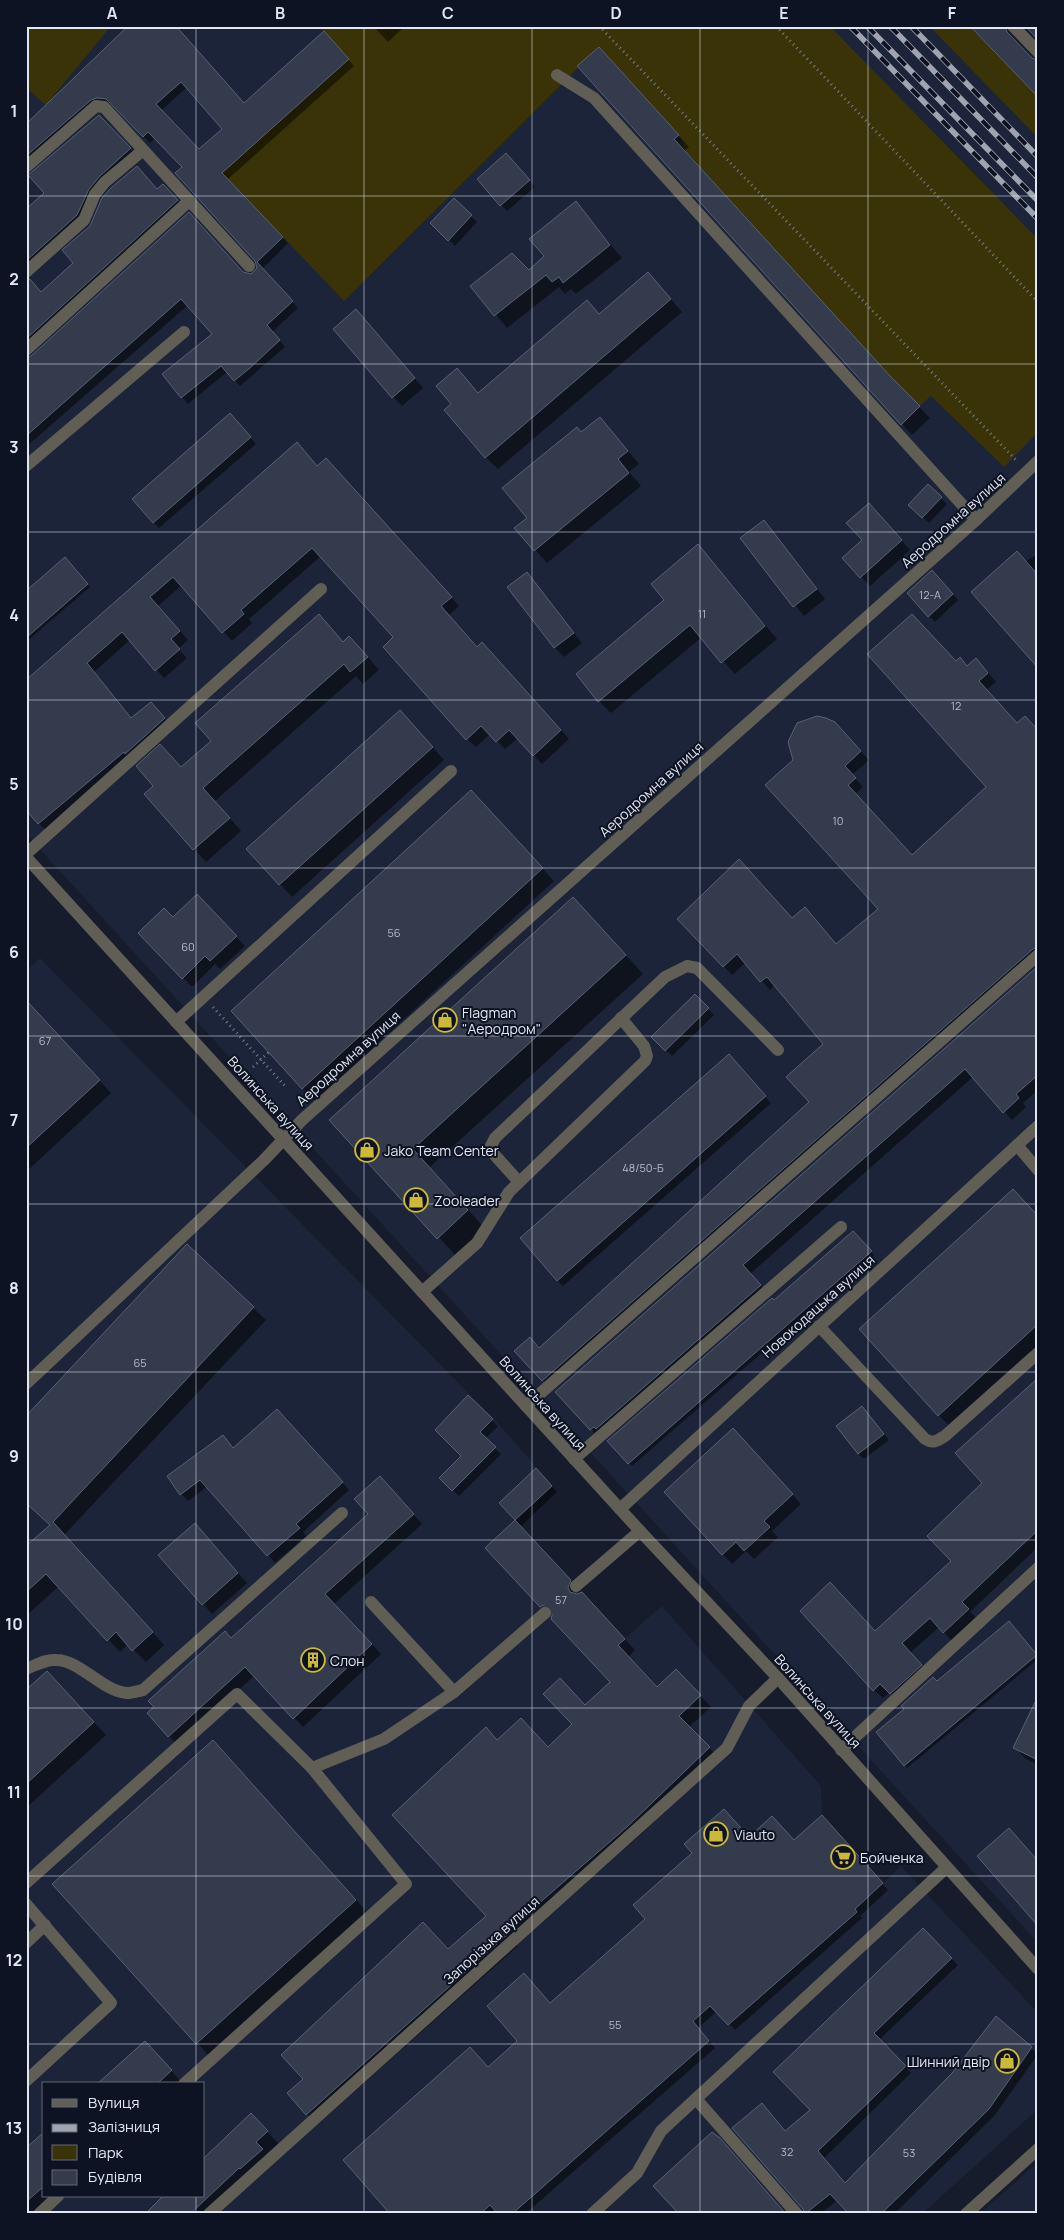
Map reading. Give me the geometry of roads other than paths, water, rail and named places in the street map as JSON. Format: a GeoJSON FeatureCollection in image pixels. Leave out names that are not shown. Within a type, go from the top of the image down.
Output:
{"type":"FeatureCollection","features":[{"type":"Feature","properties":{"kind":"street"},"geometry":{"type":"LineString","coordinates":[[1013,26],[1038,52]]}},
{"type":"Feature","properties":{"kind":"street"},"geometry":{"type":"LineString","coordinates":[[557,75],[594,98],[976,520]]}},
{"type":"Feature","properties":{"kind":"street"},"geometry":{"type":"LineString","coordinates":[[26,167],[96,106],[100,106],[107,110],[142,151],[168,176],[249,266]]}},
{"type":"Feature","properties":{"kind":"street"},"geometry":{"type":"LineString","coordinates":[[26,272],[84,220],[95,194],[105,182],[142,151]]}},
{"type":"Feature","properties":{"kind":"street"},"geometry":{"type":"LineString","coordinates":[[26,350],[190,201]]}},
{"type":"Feature","properties":{"kind":"street"},"geometry":{"type":"LineString","coordinates":[[26,466],[184,332]]}},
{"type":"Feature","properties":{"kind":"street","name":"Аеродромна вулиця"},"geometry":{"type":"LineString","coordinates":[[26,1384],[264,1160],[283,1138],[976,520],[1038,462]]}},
{"type":"Feature","properties":{"kind":"street"},"geometry":{"type":"LineString","coordinates":[[26,856],[321,589]]}},
{"type":"Feature","properties":{"kind":"street"},"geometry":{"type":"LineString","coordinates":[[176,1022],[451,771]]}},
{"type":"Feature","properties":{"kind":"street","name":"Волинська вулиця"},"geometry":{"type":"LineString","coordinates":[[26,856],[574,1459],[778,1678],[1038,1969]]}},
{"type":"Feature","properties":{"kind":"street"},"geometry":{"type":"LineString","coordinates":[[526,1406],[1038,955]]}},
{"type":"Feature","properties":{"kind":"street"},"geometry":{"type":"LineString","coordinates":[[519,1182],[492,1152],[490,1148],[495,1138],[665,977],[687,966],[697,968],[778,1050]]}},
{"type":"Feature","properties":{"kind":"street"},"geometry":{"type":"LineString","coordinates":[[422,1292],[477,1243],[509,1192],[645,1061],[647,1056],[644,1046],[621,1018]]}},
{"type":"Feature","properties":{"kind":"street","name":"Новокодацька вулиця"},"geometry":{"type":"LineString","coordinates":[[620,1509],[1038,1126]]}},
{"type":"Feature","properties":{"kind":"street"},"geometry":{"type":"LineString","coordinates":[[1017,1145],[1038,1170]]}},
{"type":"Feature","properties":{"kind":"street"},"geometry":{"type":"LineString","coordinates":[[574,1459],[840,1227]]}},
{"type":"Feature","properties":{"kind":"street"},"geometry":{"type":"LineString","coordinates":[[819,1326],[925,1439],[931,1442],[938,1441],[945,1436],[1038,1353]]}},
{"type":"Feature","properties":{"kind":"street"},"geometry":{"type":"LineString","coordinates":[[26,1669],[44,1662],[57,1660],[68,1662],[113,1689],[127,1693],[143,1690],[342,1513]]}},
{"type":"Feature","properties":{"kind":"street"},"geometry":{"type":"LineString","coordinates":[[576,1586],[640,1531]]}},
{"type":"Feature","properties":{"kind":"street"},"geometry":{"type":"LineString","coordinates":[[841,1750],[1038,1568]]}},
{"type":"Feature","properties":{"kind":"street"},"geometry":{"type":"LineString","coordinates":[[371,1602],[454,1692]]}},
{"type":"Feature","properties":{"kind":"street"},"geometry":{"type":"LineString","coordinates":[[312,1768],[384,1739],[454,1692],[545,1612]]}},
{"type":"Feature","properties":{"kind":"street","name":"Запорізька вулиця"},"geometry":{"type":"LineString","coordinates":[[209,2214],[727,1748],[748,1706],[778,1678]]}},
{"type":"Feature","properties":{"kind":"street"},"geometry":{"type":"LineString","coordinates":[[26,1883],[237,1694],[312,1768],[406,1884],[186,2082]]}},
{"type":"Feature","properties":{"kind":"street"},"geometry":{"type":"LineString","coordinates":[[592,2214],[632,2178],[643,2164],[661,2131],[946,1868]]}},
{"type":"Feature","properties":{"kind":"street"},"geometry":{"type":"LineString","coordinates":[[26,1904],[110,2003],[26,2081]]}},
{"type":"Feature","properties":{"kind":"street"},"geometry":{"type":"LineString","coordinates":[[26,1943],[45,1925]]}},
{"type":"Feature","properties":{"kind":"street"},"geometry":{"type":"LineString","coordinates":[[696,2099],[797,2214]]}},
{"type":"Feature","properties":{"kind":"street"},"geometry":{"type":"LineString","coordinates":[[966,2214],[1038,2149]]}},
{"type":"Feature","properties":{"kind":"street"},"geometry":{"type":"LineString","coordinates":[[39,2214],[56,2198]]}},
{"type":"Feature","properties":{"kind":"tunnel"},"geometry":{"type":"LineString","coordinates":[[545,1613],[576,1586]]}},
{"type":"Feature","properties":{"kind":"railway"},"geometry":{"type":"LineString","coordinates":[[850,26],[1038,219]]}},
{"type":"Feature","properties":{"kind":"railway"},"geometry":{"type":"LineString","coordinates":[[867,26],[1038,201]]}},
{"type":"Feature","properties":{"kind":"railway"},"geometry":{"type":"LineString","coordinates":[[890,26],[1038,178]]}},
{"type":"Feature","properties":{"kind":"railway"},"geometry":{"type":"LineString","coordinates":[[911,26],[1038,157]]}},
{"type":"Feature","properties":{"kind":"place","name":"Flagman \"Аеродром\""},"geometry":{"type":"Point","coordinates":[445,1020]}},
{"type":"Feature","properties":{"kind":"place","name":"Jako Team Center"},"geometry":{"type":"Point","coordinates":[367,1150]}},
{"type":"Feature","properties":{"kind":"place","name":"Zooleader"},"geometry":{"type":"Point","coordinates":[416,1200]}},
{"type":"Feature","properties":{"kind":"place","name":"Слон"},"geometry":{"type":"Point","coordinates":[313,1660]}},
{"type":"Feature","properties":{"kind":"place","name":"Viauto"},"geometry":{"type":"Point","coordinates":[716,1834]}},
{"type":"Feature","properties":{"kind":"place","name":"Бойченка"},"geometry":{"type":"Point","coordinates":[843,1857]}},
{"type":"Feature","properties":{"kind":"place","name":"Шинний двір"},"geometry":{"type":"Point","coordinates":[1007,2061]}}]}
